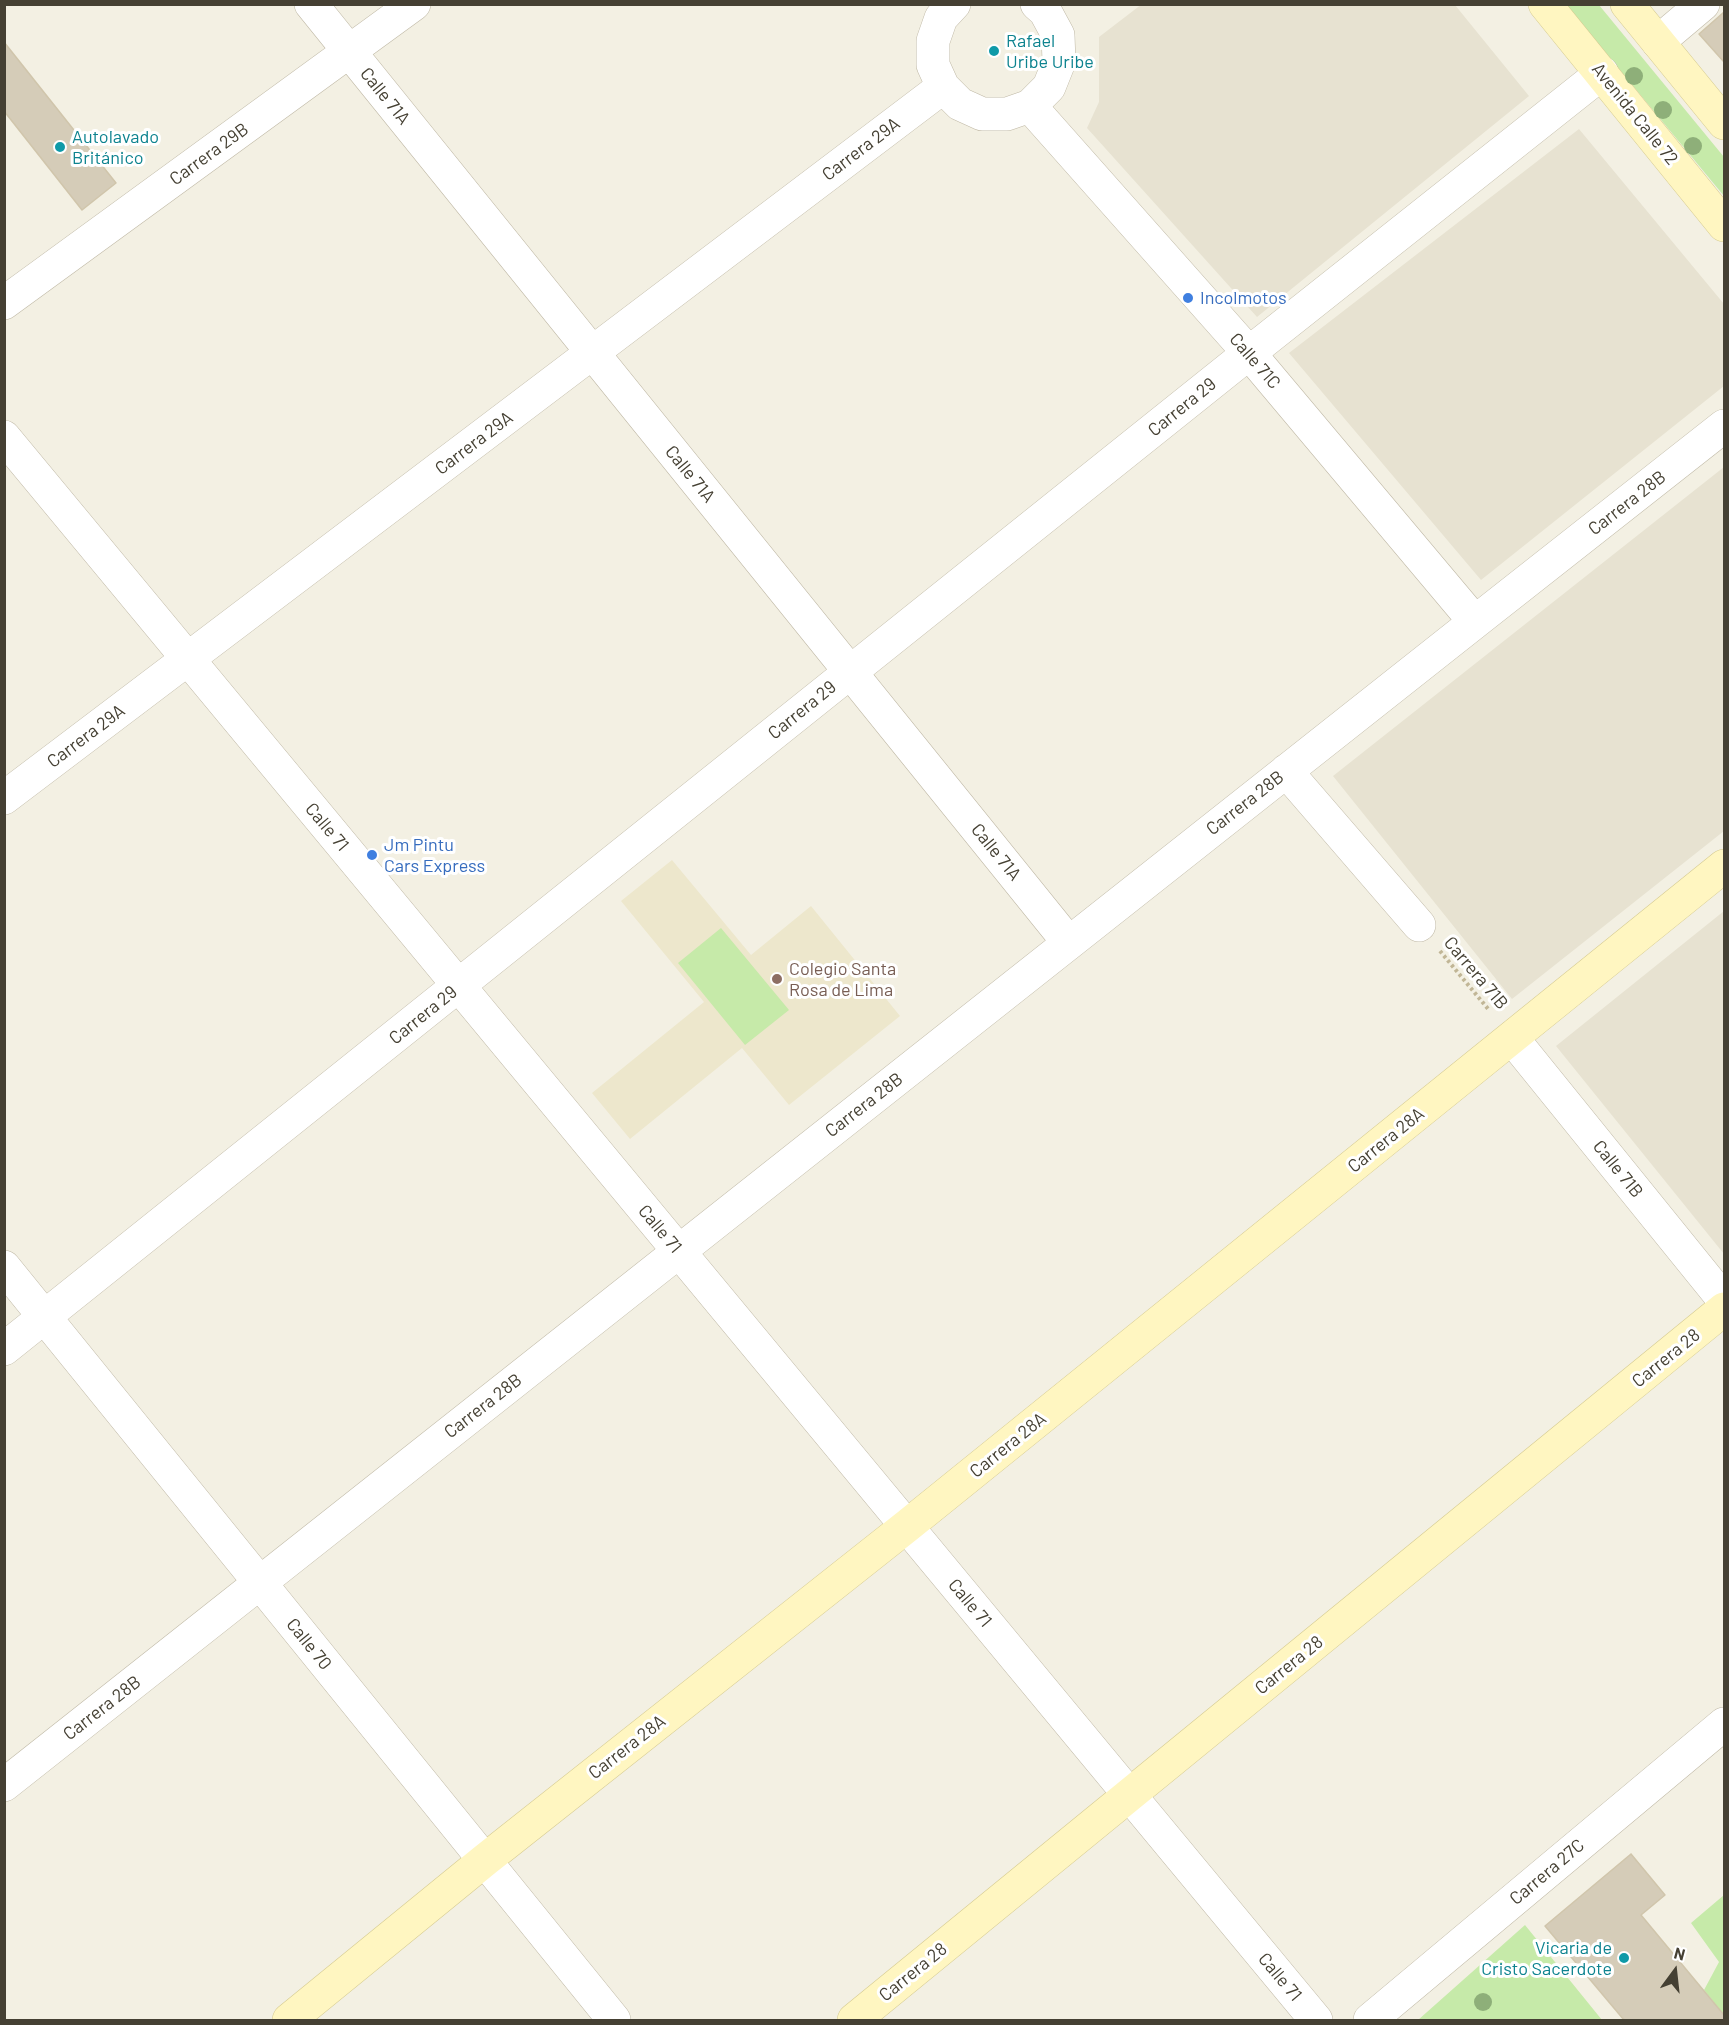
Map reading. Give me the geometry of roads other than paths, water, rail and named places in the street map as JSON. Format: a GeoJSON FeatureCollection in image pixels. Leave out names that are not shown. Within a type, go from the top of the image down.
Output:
{"type":"FeatureCollection","features":[{"type":"Feature","properties":{"kind":"street","name":"Calle 71A"},"geometry":{"type":"LineString","coordinates":[[311,4],[1069,943]]}},
{"type":"Feature","properties":{"kind":"street","name":"Carrera 29B"},"geometry":{"type":"LineString","coordinates":[[4,303],[414,4]]}},
{"type":"Feature","properties":{"kind":"street"},"geometry":{"type":"LineString","coordinates":[[954,4],[941,18],[933,41],[933,65],[943,87],[960,104],[982,114],[1007,114],[1030,106],[1049,87],[1059,62],[1058,35],[1045,7]]}},
{"type":"Feature","properties":{"kind":"street","name":"Avenida Calle 72"},"geometry":{"type":"LineString","coordinates":[[1545,4],[1725,225]]}},
{"type":"Feature","properties":{"kind":"street"},"geometry":{"type":"LineString","coordinates":[[1627,4],[1725,123]]}},
{"type":"Feature","properties":{"kind":"street"},"geometry":{"type":"LineString","coordinates":[[1658,42],[1703,4]]}},
{"type":"Feature","properties":{"kind":"street","name":"Carrera 29"},"geometry":{"type":"LineString","coordinates":[[4,1349],[46,1318],[1249,353],[1602,74]]}},
{"type":"Feature","properties":{"kind":"street","name":"Carrera 29A"},"geometry":{"type":"LineString","coordinates":[[4,798],[943,87]]}},
{"type":"Feature","properties":{"kind":"street","name":"Calle 71C"},"geometry":{"type":"LineString","coordinates":[[1030,106],[1249,353],[1475,621]]}},
{"type":"Feature","properties":{"kind":"street","name":"Carrera 28B"},"geometry":{"type":"LineString","coordinates":[[4,1785],[1475,621],[1725,426]]}},
{"type":"Feature","properties":{"kind":"street","name":"Calle 71"},"geometry":{"type":"LineString","coordinates":[[4,437],[1316,2020]]}},
{"type":"Feature","properties":{"kind":"street"},"geometry":{"type":"LineString","coordinates":[[1286,771],[1419,925]]}},
{"type":"Feature","properties":{"kind":"street","name":"Carrera 28A"},"geometry":{"type":"LineString","coordinates":[[289,2020],[485,1860],[907,1526],[1725,866]]}},
{"type":"Feature","properties":{"kind":"street","name":"Calle 71B"},"geometry":{"type":"LineString","coordinates":[[1512,1038],[1725,1300]]}},
{"type":"Feature","properties":{"kind":"street","name":"Calle 70"},"geometry":{"type":"LineString","coordinates":[[4,1267],[614,2020]]}},
{"type":"Feature","properties":{"kind":"street","name":"Carrera 28"},"geometry":{"type":"LineString","coordinates":[[854,2020],[1725,1309]]}},
{"type":"Feature","properties":{"kind":"street","name":"Carrera 27C"},"geometry":{"type":"LineString","coordinates":[[1370,2020],[1725,1724]]}},
{"type":"Feature","properties":{"kind":"place","name":"Rafael Uribe Uribe"},"geometry":{"type":"Point","coordinates":[994,51]}},
{"type":"Feature","properties":{"kind":"place","name":"Autolavado Británico"},"geometry":{"type":"Point","coordinates":[60,147]}},
{"type":"Feature","properties":{"kind":"place","name":"Incolmotos"},"geometry":{"type":"Point","coordinates":[1188,298]}},
{"type":"Feature","properties":{"kind":"place","name":"Jm Pintu Cars Express"},"geometry":{"type":"Point","coordinates":[372,855]}},
{"type":"Feature","properties":{"kind":"place","name":"Colegio Santa Rosa de Lima"},"geometry":{"type":"Point","coordinates":[777,979]}},
{"type":"Feature","properties":{"kind":"place","name":"Vicaria de Cristo Sacerdote"},"geometry":{"type":"Point","coordinates":[1624,1958]}}]}
